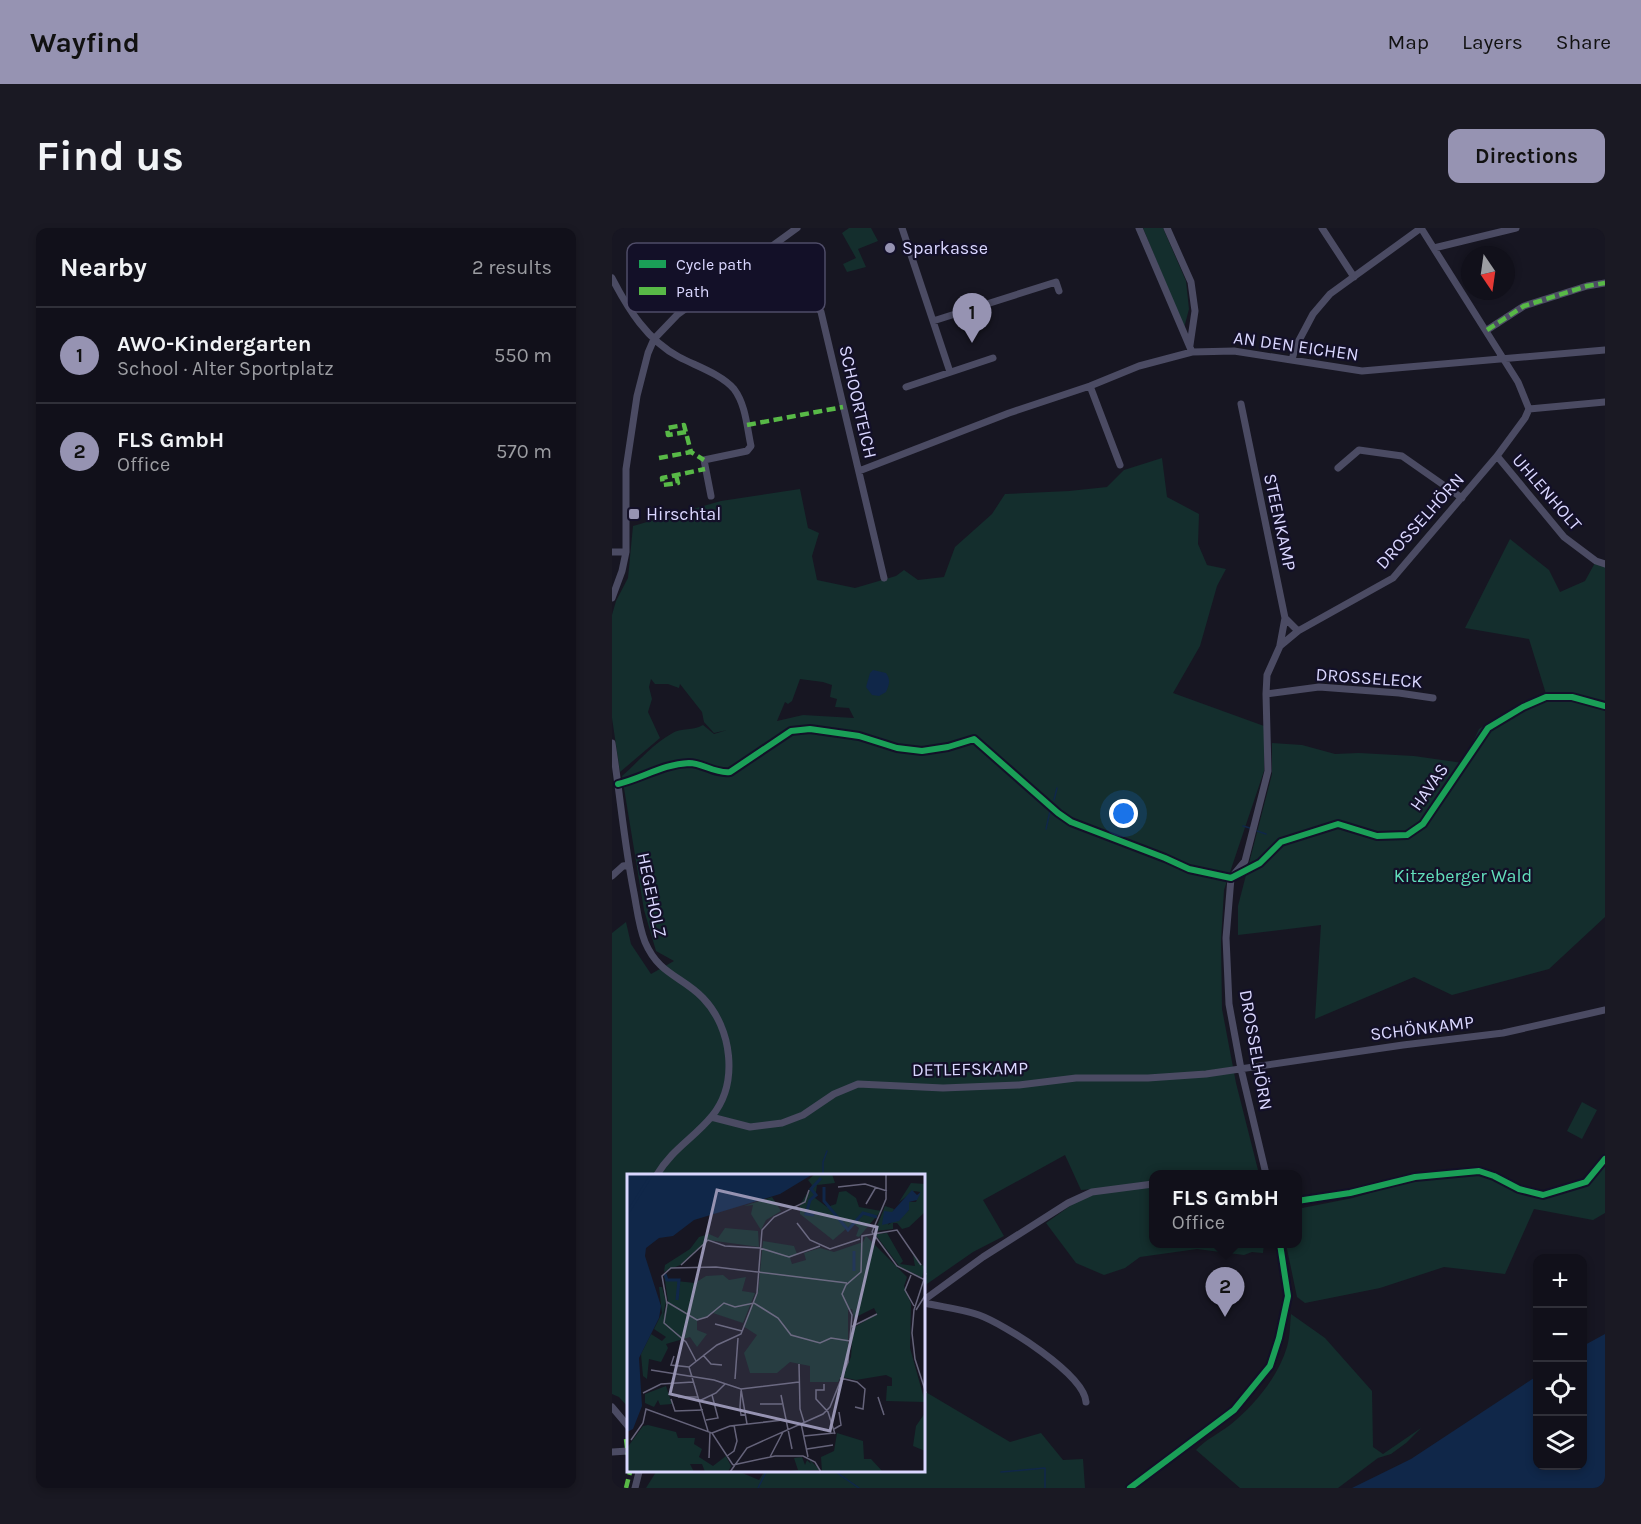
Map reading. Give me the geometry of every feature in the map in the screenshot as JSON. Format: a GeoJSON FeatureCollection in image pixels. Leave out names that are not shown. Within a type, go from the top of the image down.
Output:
{"type":"FeatureCollection","features":[{"type":"Feature","properties":{"kind":"street"},"geometry":{"type":"LineString","coordinates":[[902,228],[950,372]]}},
{"type":"Feature","properties":{"kind":"street"},"geometry":{"type":"LineString","coordinates":[[1139,228],[1191,349]]}},
{"type":"Feature","properties":{"kind":"street"},"geometry":{"type":"LineString","coordinates":[[1167,228],[1191,282],[1195,311],[1191,349]]}},
{"type":"Feature","properties":{"kind":"street"},"geometry":{"type":"LineString","coordinates":[[1322,228],[1354,278]]}},
{"type":"Feature","properties":{"kind":"street"},"geometry":{"type":"LineString","coordinates":[[1292,360],[1295,348],[1313,314],[1330,294],[1421,228],[1487,330],[1518,382],[1529,407],[1605,402]]}},
{"type":"Feature","properties":{"kind":"street"},"geometry":{"type":"LineString","coordinates":[[1434,248],[1516,228]]}},
{"type":"Feature","properties":{"kind":"street"},"geometry":{"type":"LineString","coordinates":[[777,243],[792,230]]}},
{"type":"Feature","properties":{"kind":"street"},"geometry":{"type":"LineString","coordinates":[[612,278],[627,306]]}},
{"type":"Feature","properties":{"kind":"street"},"geometry":{"type":"LineString","coordinates":[[933,321],[1056,282],[1059,291]]}},
{"type":"Feature","properties":{"kind":"street"},"geometry":{"type":"LineString","coordinates":[[1487,330],[1524,306],[1587,286],[1605,283]]}},
{"type":"Feature","properties":{"kind":"street"},"geometry":{"type":"LineString","coordinates":[[632,312],[664,349],[732,387],[744,408],[751,446],[747,451],[705,460],[711,496]]}},
{"type":"Feature","properties":{"kind":"street"},"geometry":{"type":"LineString","coordinates":[[612,598],[626,552],[626,469],[637,396],[654,339],[681,312]]}},
{"type":"Feature","properties":{"kind":"street","name":"SCHOORTEICH"},"geometry":{"type":"LineString","coordinates":[[821,312],[884,578]]}},
{"type":"Feature","properties":{"kind":"street","name":"AN DEN EICHEN"},"geometry":{"type":"LineString","coordinates":[[859,471],[1009,413],[1191,349],[1234,351],[1362,371],[1605,350]]}},
{"type":"Feature","properties":{"kind":"street"},"geometry":{"type":"LineString","coordinates":[[906,387],[993,358]]}},
{"type":"Feature","properties":{"kind":"street"},"geometry":{"type":"LineString","coordinates":[[1090,386],[1120,465]]}},
{"type":"Feature","properties":{"kind":"street","name":"STEENKAMP"},"geometry":{"type":"LineString","coordinates":[[1241,404],[1285,618],[1280,646]]}},
{"type":"Feature","properties":{"kind":"street","name":"DROSSELHÖRN"},"geometry":{"type":"LineString","coordinates":[[1265,1170],[1241,1069],[1229,1004],[1226,938],[1231,878],[1245,861],[1268,771],[1267,675],[1280,646],[1298,631],[1393,578],[1497,456],[1525,418],[1529,407]]}},
{"type":"Feature","properties":{"kind":"street"},"geometry":{"type":"LineString","coordinates":[[1338,468],[1359,450],[1402,456],[1462,498]]}},
{"type":"Feature","properties":{"kind":"street","name":"UHLENHOLT"},"geometry":{"type":"LineString","coordinates":[[1497,456],[1564,537],[1596,561],[1605,564]]}},
{"type":"Feature","properties":{"kind":"street"},"geometry":{"type":"LineString","coordinates":[[612,552],[626,552]]}},
{"type":"Feature","properties":{"kind":"street"},"geometry":{"type":"LineString","coordinates":[[1285,618],[1298,631]]}},
{"type":"Feature","properties":{"kind":"street","name":"DROSSELECK"},"geometry":{"type":"LineString","coordinates":[[1266,694],[1319,687],[1434,698]]}},
{"type":"Feature","properties":{"kind":"street","name":"HAVAS"},"geometry":{"type":"LineString","coordinates":[[1231,878],[1260,864],[1281,843],[1338,825],[1377,836],[1407,835],[1423,824],[1488,728],[1522,707],[1546,697],[1572,697],[1605,706]]}},
{"type":"Feature","properties":{"kind":"street"},"geometry":{"type":"LineString","coordinates":[[618,784],[668,765],[693,763],[721,773],[730,772],[791,731],[810,729],[859,736],[897,748],[922,751],[948,747],[974,739],[1071,822],[1189,869],[1231,878]]}},
{"type":"Feature","properties":{"kind":"street","name":"HEGEHOLZ"},"geometry":{"type":"LineString","coordinates":[[612,743],[629,865],[640,924],[650,951],[664,970],[701,996],[714,1013],[723,1030],[728,1047],[728,1079],[717,1108],[711,1117],[675,1149],[657,1174]]}},
{"type":"Feature","properties":{"kind":"street"},"geometry":{"type":"LineString","coordinates":[[612,876],[623,866],[629,865]]}},
{"type":"Feature","properties":{"kind":"street","name":"SCHÖNKAMP"},"geometry":{"type":"LineString","coordinates":[[1241,1069],[1503,1033],[1605,1010]]}},
{"type":"Feature","properties":{"kind":"street","name":"DETLEFSKAMP"},"geometry":{"type":"LineString","coordinates":[[711,1117],[750,1127],[782,1124],[803,1114],[834,1094],[858,1084],[943,1088],[1008,1085],[1076,1078],[1148,1078],[1241,1069]]}},
{"type":"Feature","properties":{"kind":"street"},"geometry":{"type":"LineString","coordinates":[[1302,1200],[1350,1193],[1415,1177],[1479,1171],[1519,1189],[1543,1195],[1586,1182],[1605,1159]]}},
{"type":"Feature","properties":{"kind":"street"},"geometry":{"type":"LineString","coordinates":[[926,1300],[983,1257],[1068,1203],[1092,1192],[1149,1185]]}},
{"type":"Feature","properties":{"kind":"street"},"geometry":{"type":"LineString","coordinates":[[1130,1488],[1234,1410],[1270,1366],[1288,1296],[1281,1248]]}},
{"type":"Feature","properties":{"kind":"street"},"geometry":{"type":"LineString","coordinates":[[926,1302],[978,1315],[1031,1344],[1061,1367],[1081,1389],[1086,1402]]}},
{"type":"Feature","properties":{"kind":"street"},"geometry":{"type":"LineString","coordinates":[[612,1407],[627,1425]]}},
{"type":"Feature","properties":{"kind":"street"},"geometry":{"type":"LineString","coordinates":[[612,1452],[627,1451]]}},
{"type":"Feature","properties":{"kind":"street"},"geometry":{"type":"LineString","coordinates":[[635,1488],[639,1473]]}},
{"type":"Feature","properties":{"kind":"green space"},"geometry":{"type":"Polygon","coordinates":[[[849,228],[871,228],[878,241],[858,249],[866,267],[847,272],[843,264],[856,258],[842,233],[849,228]]]}},
{"type":"Feature","properties":{"kind":"green space"},"geometry":{"type":"Polygon","coordinates":[[[1143,228],[1163,228],[1186,281],[1189,309],[1184,328],[1143,228]]]}},
{"type":"Feature","properties":{"kind":"green space"},"geometry":{"type":"Polygon","coordinates":[[[1162,458],[1167,497],[1199,514],[1198,544],[1207,565],[1226,569],[1217,586],[1200,646],[1173,693],[1264,726],[1264,771],[1224,890],[1221,941],[1222,1009],[1236,1083],[1258,1170],[1149,1170],[1149,1248],[1264,1248],[1263,1253],[1252,1252],[1244,1255],[1197,1249],[1140,1257],[1125,1268],[1104,1275],[1076,1263],[1046,1223],[1094,1189],[1081,1190],[1065,1155],[983,1200],[1004,1236],[973,1252],[926,1285],[926,1174],[627,1174],[627,1406],[619,1397],[612,1394],[612,933],[626,922],[631,944],[651,974],[674,961],[656,951],[644,910],[622,776],[664,738],[675,732],[703,725],[714,734],[727,730],[714,733],[704,722],[702,712],[680,684],[679,688],[668,684],[655,684],[651,679],[649,687],[652,699],[648,712],[660,738],[620,772],[612,718],[612,615],[616,601],[628,578],[633,526],[721,501],[800,489],[808,528],[819,533],[812,556],[817,580],[855,588],[896,576],[904,570],[918,580],[944,577],[955,547],[992,514],[1005,494],[1107,487],[1124,470],[1162,458]],[[800,679],[792,701],[788,704],[785,702],[777,721],[803,715],[854,718],[849,708],[835,707],[837,699],[830,697],[832,685],[800,679]]]}},
{"type":"Feature","properties":{"kind":"green space","name":"Kitzeberger Wald"},"geometry":{"type":"Polygon","coordinates":[[[1510,539],[1549,570],[1560,592],[1585,581],[1596,561],[1605,564],[1605,917],[1549,969],[1452,995],[1414,977],[1315,1019],[1321,925],[1238,935],[1238,906],[1272,774],[1272,743],[1302,745],[1335,754],[1414,756],[1463,763],[1479,729],[1524,701],[1546,694],[1529,639],[1465,628],[1510,539]]]}},
{"type":"Feature","properties":{"kind":"green space"},"geometry":{"type":"Polygon","coordinates":[[[1582,1102],[1597,1110],[1582,1139],[1567,1131],[1582,1102]]]}},
{"type":"Feature","properties":{"kind":"green space"},"geometry":{"type":"Polygon","coordinates":[[[1605,1161],[1605,1213],[1593,1220],[1534,1209],[1505,1274],[1444,1267],[1380,1288],[1305,1303],[1297,1297],[1287,1248],[1302,1248],[1302,1208],[1353,1198],[1416,1179],[1479,1173],[1543,1196],[1586,1183],[1605,1161]]]}},
{"type":"Feature","properties":{"kind":"green space"},"geometry":{"type":"Polygon","coordinates":[[[1291,1314],[1325,1338],[1372,1391],[1373,1447],[1383,1454],[1421,1428],[1391,1454],[1378,1458],[1338,1488],[1240,1488],[1196,1450],[1239,1417],[1271,1380],[1287,1347],[1291,1314]]]}},
{"type":"Feature","properties":{"kind":"green space"},"geometry":{"type":"Polygon","coordinates":[[[926,1392],[1010,1442],[1041,1433],[1063,1460],[1083,1459],[1085,1488],[646,1488],[655,1473],[742,1473],[759,1480],[763,1473],[926,1473],[926,1392]]]}},
{"type":"Feature","properties":{"kind":"water"},"geometry":{"type":"Polygon","coordinates":[[[873,670],[886,673],[889,678],[886,692],[879,696],[872,695],[866,687],[873,670]]]}},
{"type":"Feature","properties":{"kind":"water"},"geometry":{"type":"Polygon","coordinates":[[[1605,1334],[1605,1488],[1352,1488],[1411,1459],[1533,1379],[1533,1470],[1587,1470],[1587,1344],[1605,1334]]]}},
{"type":"Feature","properties":{"kind":"waterway"},"geometry":{"type":"LineString","coordinates":[[1054,800],[1057,788]]}},
{"type":"Feature","properties":{"kind":"waterway"},"geometry":{"type":"LineString","coordinates":[[1046,829],[1050,811]]}},
{"type":"Feature","properties":{"kind":"waterway"},"geometry":{"type":"LineString","coordinates":[[1243,826],[1250,828]]}},
{"type":"Feature","properties":{"kind":"waterway"},"geometry":{"type":"LineString","coordinates":[[1257,831],[1266,834]]}},
{"type":"Feature","properties":{"kind":"waterway"},"geometry":{"type":"LineString","coordinates":[[823,1174],[823,1162],[827,1151]]}},
{"type":"Feature","properties":{"kind":"waterway"},"geometry":{"type":"LineString","coordinates":[[1001,1472],[1045,1468],[1045,1488]]}},
{"type":"Feature","properties":{"kind":"waterway"},"geometry":{"type":"LineString","coordinates":[[758,1488],[766,1473]]}},
{"type":"Feature","properties":{"kind":"waterway"},"geometry":{"type":"LineString","coordinates":[[837,1473],[859,1488]]}},
{"type":"Feature","properties":{"kind":"marked path"},"geometry":{"type":"LineString","coordinates":[[1487,330],[1524,306],[1587,286],[1605,283]]}},
{"type":"Feature","properties":{"kind":"marked path"},"geometry":{"type":"LineString","coordinates":[[747,425],[843,407]]}},
{"type":"Feature","properties":{"kind":"marked path"},"geometry":{"type":"LineString","coordinates":[[686,432],[668,435],[667,428],[684,425],[691,452]]}},
{"type":"Feature","properties":{"kind":"marked path"},"geometry":{"type":"LineString","coordinates":[[659,458],[691,452],[704,460]]}},
{"type":"Feature","properties":{"kind":"marked path"},"geometry":{"type":"LineString","coordinates":[[676,475],[678,483],[663,485],[662,478],[705,469]]}},
{"type":"Feature","properties":{"kind":"marked path"},"geometry":{"type":"LineString","coordinates":[[626,1439],[627,1447]]}},
{"type":"Feature","properties":{"kind":"marked path"},"geometry":{"type":"LineString","coordinates":[[626,1488],[630,1473]]}},
{"type":"Feature","properties":{"kind":"cycle path"},"geometry":{"type":"LineString","coordinates":[[618,784],[662,769],[689,763],[730,772],[791,731],[810,729],[859,736],[897,748],[922,751],[948,747],[974,739],[1071,822],[1189,869],[1231,878],[1260,863],[1281,842],[1338,824],[1377,836],[1407,835],[1423,824],[1488,728],[1523,707],[1546,697],[1572,697],[1605,706]]}},
{"type":"Feature","properties":{"kind":"cycle path"},"geometry":{"type":"LineString","coordinates":[[1302,1200],[1350,1193],[1415,1177],[1479,1171],[1519,1189],[1543,1195],[1586,1182],[1605,1159]]}},
{"type":"Feature","properties":{"kind":"cycle path"},"geometry":{"type":"LineString","coordinates":[[1130,1488],[1234,1410],[1270,1366],[1288,1296],[1281,1248]]}},
{"type":"Feature","properties":{"kind":"place","name":"Sparkasse"},"geometry":{"type":"Point","coordinates":[890,248]}},
{"type":"Feature","properties":{"kind":"place","name":"AWO-Kindergarten"},"geometry":{"type":"Point","coordinates":[972,343]}},
{"type":"Feature","properties":{"kind":"place","name":"Hirschtal"},"geometry":{"type":"Point","coordinates":[634,514]}},
{"type":"Feature","properties":{"kind":"place","name":"FLS GmbH"},"geometry":{"type":"Point","coordinates":[1225,1317]}}]}
